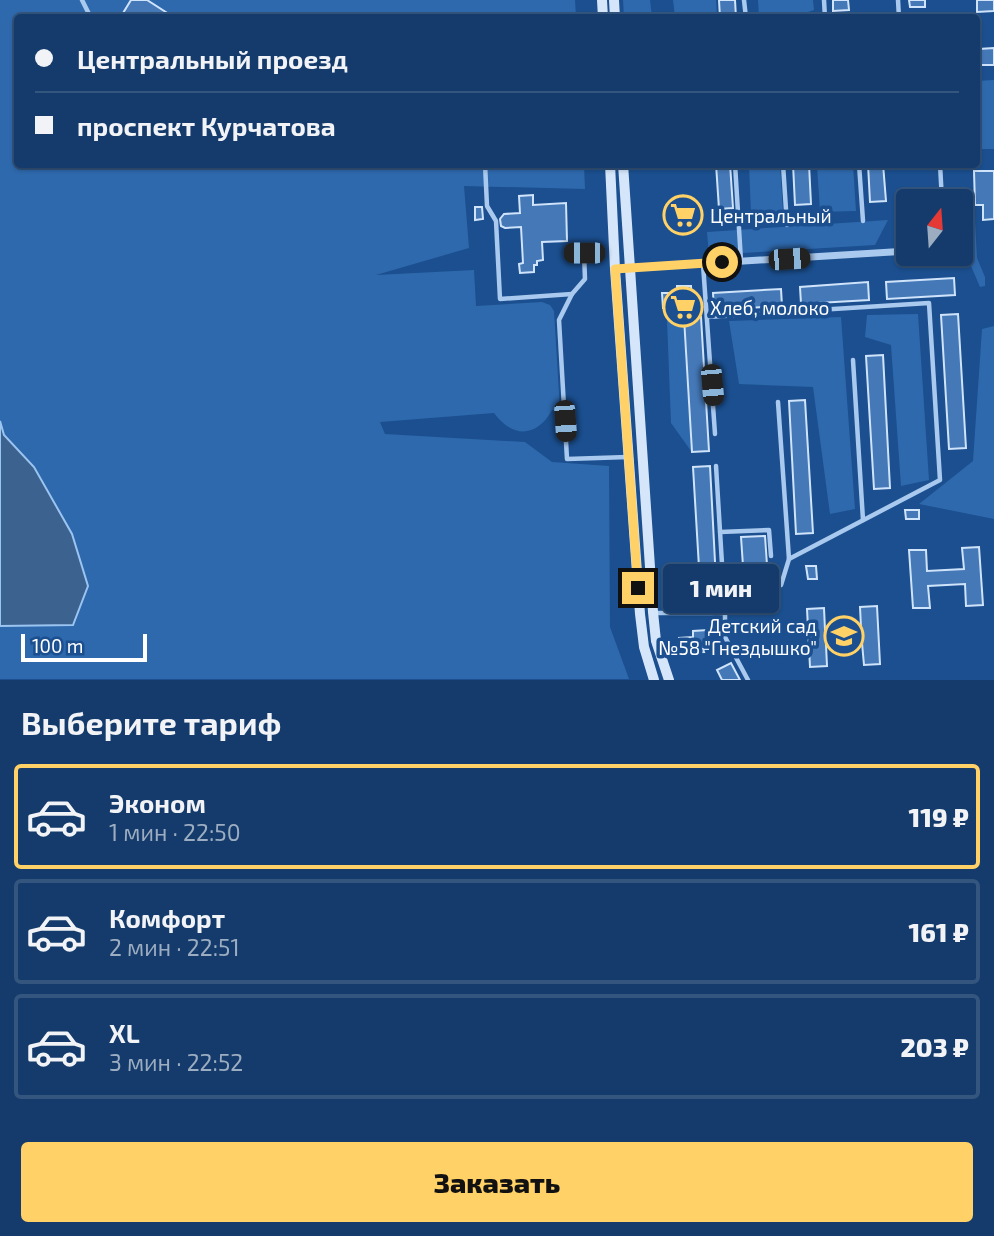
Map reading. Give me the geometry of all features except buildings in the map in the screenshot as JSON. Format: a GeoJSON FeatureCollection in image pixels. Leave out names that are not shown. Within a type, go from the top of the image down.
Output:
{"type":"FeatureCollection","features":[{"type":"Feature","properties":{"kind":"main road"},"geometry":{"type":"LineString","coordinates":[[610,168],[640,614],[644,646],[661,678]]}},
{"type":"Feature","properties":{"kind":"main road"},"geometry":{"type":"LineString","coordinates":[[623,168],[653,612],[661,678]]}},
{"type":"Feature","properties":{"kind":"street"},"geometry":{"type":"LineString","coordinates":[[615,269],[896,252]]}},
{"type":"Feature","properties":{"kind":"lane"},"geometry":{"type":"LineString","coordinates":[[485,168],[487,206],[496,221],[500,299],[572,295]]}},
{"type":"Feature","properties":{"kind":"lane"},"geometry":{"type":"LineString","coordinates":[[736,168],[741,261]]}},
{"type":"Feature","properties":{"kind":"lane"},"geometry":{"type":"LineString","coordinates":[[783,168],[787,225]]}},
{"type":"Feature","properties":{"kind":"lane"},"geometry":{"type":"LineString","coordinates":[[859,168],[863,221]]}},
{"type":"Feature","properties":{"kind":"lane"},"geometry":{"type":"LineString","coordinates":[[940,168],[941,189]]}},
{"type":"Feature","properties":{"kind":"lane"},"geometry":{"type":"LineString","coordinates":[[567,253],[584,253],[585,279],[572,295],[559,320],[567,458],[628,457]]}},
{"type":"Feature","properties":{"kind":"lane"},"geometry":{"type":"LineString","coordinates":[[702,264],[715,434]]}},
{"type":"Feature","properties":{"kind":"lane"},"geometry":{"type":"LineString","coordinates":[[706,317],[929,303],[940,480],[789,559]]}},
{"type":"Feature","properties":{"kind":"lane"},"geometry":{"type":"LineString","coordinates":[[853,360],[863,520]]}},
{"type":"Feature","properties":{"kind":"lane"},"geometry":{"type":"LineString","coordinates":[[653,612],[725,613],[781,585],[789,559],[778,402]]}},
{"type":"Feature","properties":{"kind":"lane"},"geometry":{"type":"LineString","coordinates":[[716,466],[725,637],[748,680]]}},
{"type":"Feature","properties":{"kind":"lane"},"geometry":{"type":"LineString","coordinates":[[720,532],[769,530],[771,556]]}},
{"type":"Feature","properties":{"kind":"shaded area"},"geometry":{"type":"Polygon","coordinates":[[[0,0],[575,0],[576,14],[14,14],[14,168],[584,168],[585,189],[464,186],[469,248],[376,275],[474,270],[476,306],[542,302],[550,305],[554,311],[560,410],[552,410],[539,426],[524,431],[509,427],[494,413],[380,422],[385,434],[525,442],[552,462],[609,466],[610,627],[629,679],[0,679],[0,626],[2,627],[34,467],[4,435],[0,421],[0,0]]]}},
{"type":"Feature","properties":{"kind":"shaded area"},"geometry":{"type":"Polygon","coordinates":[[[623,0],[650,0],[652,14],[624,14],[623,0]]]}},
{"type":"Feature","properties":{"kind":"shaded area"},"geometry":{"type":"Polygon","coordinates":[[[673,0],[716,0],[717,14],[675,14],[673,0]]]}},
{"type":"Feature","properties":{"kind":"shaded area"},"geometry":{"type":"Polygon","coordinates":[[[758,0],[813,0],[814,10],[802,14],[759,14],[758,0]]]}},
{"type":"Feature","properties":{"kind":"shaded area"},"geometry":{"type":"Polygon","coordinates":[[[994,80],[994,149],[980,149],[980,81],[994,80]]]}},
{"type":"Feature","properties":{"kind":"shaded area"},"geometry":{"type":"Polygon","coordinates":[[[749,168],[780,168],[783,212],[751,214],[749,168]]]}},
{"type":"Feature","properties":{"kind":"shaded area"},"geometry":{"type":"Polygon","coordinates":[[[817,168],[853,168],[856,211],[820,212],[817,168]]]}},
{"type":"Feature","properties":{"kind":"shaded area"},"geometry":{"type":"Polygon","coordinates":[[[888,220],[875,245],[709,255],[707,232],[888,220]]]}},
{"type":"Feature","properties":{"kind":"shaded area"},"geometry":{"type":"Polygon","coordinates":[[[973,221],[977,258],[985,277],[985,286],[980,287],[971,266],[973,221]]]}},
{"type":"Feature","properties":{"kind":"shaded area"},"geometry":{"type":"Polygon","coordinates":[[[918,314],[929,480],[901,486],[891,345],[865,337],[867,315],[918,314]]]}},
{"type":"Feature","properties":{"kind":"shaded area"},"geometry":{"type":"Polygon","coordinates":[[[841,317],[855,509],[830,514],[813,387],[739,384],[729,321],[841,317]]]}},
{"type":"Feature","properties":{"kind":"shaded area"},"geometry":{"type":"Polygon","coordinates":[[[683,318],[691,451],[671,423],[667,320],[683,318]]]}},
{"type":"Feature","properties":{"kind":"shaded area"},"geometry":{"type":"Polygon","coordinates":[[[994,326],[994,519],[919,504],[973,461],[982,329],[994,326]]]}},
{"type":"Feature","properties":{"kind":"shaded area"},"geometry":{"type":"Polygon","coordinates":[[[0,421],[4,435],[34,467],[72,534],[88,586],[73,625],[0,626],[0,421]]]}},
{"type":"Feature","properties":{"kind":"place","name":"Центральный"},"geometry":{"type":"Point","coordinates":[683,215]}},
{"type":"Feature","properties":{"kind":"place","name":"Хлеб, молоко"},"geometry":{"type":"Point","coordinates":[683,307]}},
{"type":"Feature","properties":{"kind":"place","name":"Детский сад №58 \"Гнездышко\""},"geometry":{"type":"Point","coordinates":[844,636]}},
{"type":"Feature","properties":{"kind":"route"},"geometry":{"type":"LineString","coordinates":[[638,588],[615,269],[722,262]]}}]}
